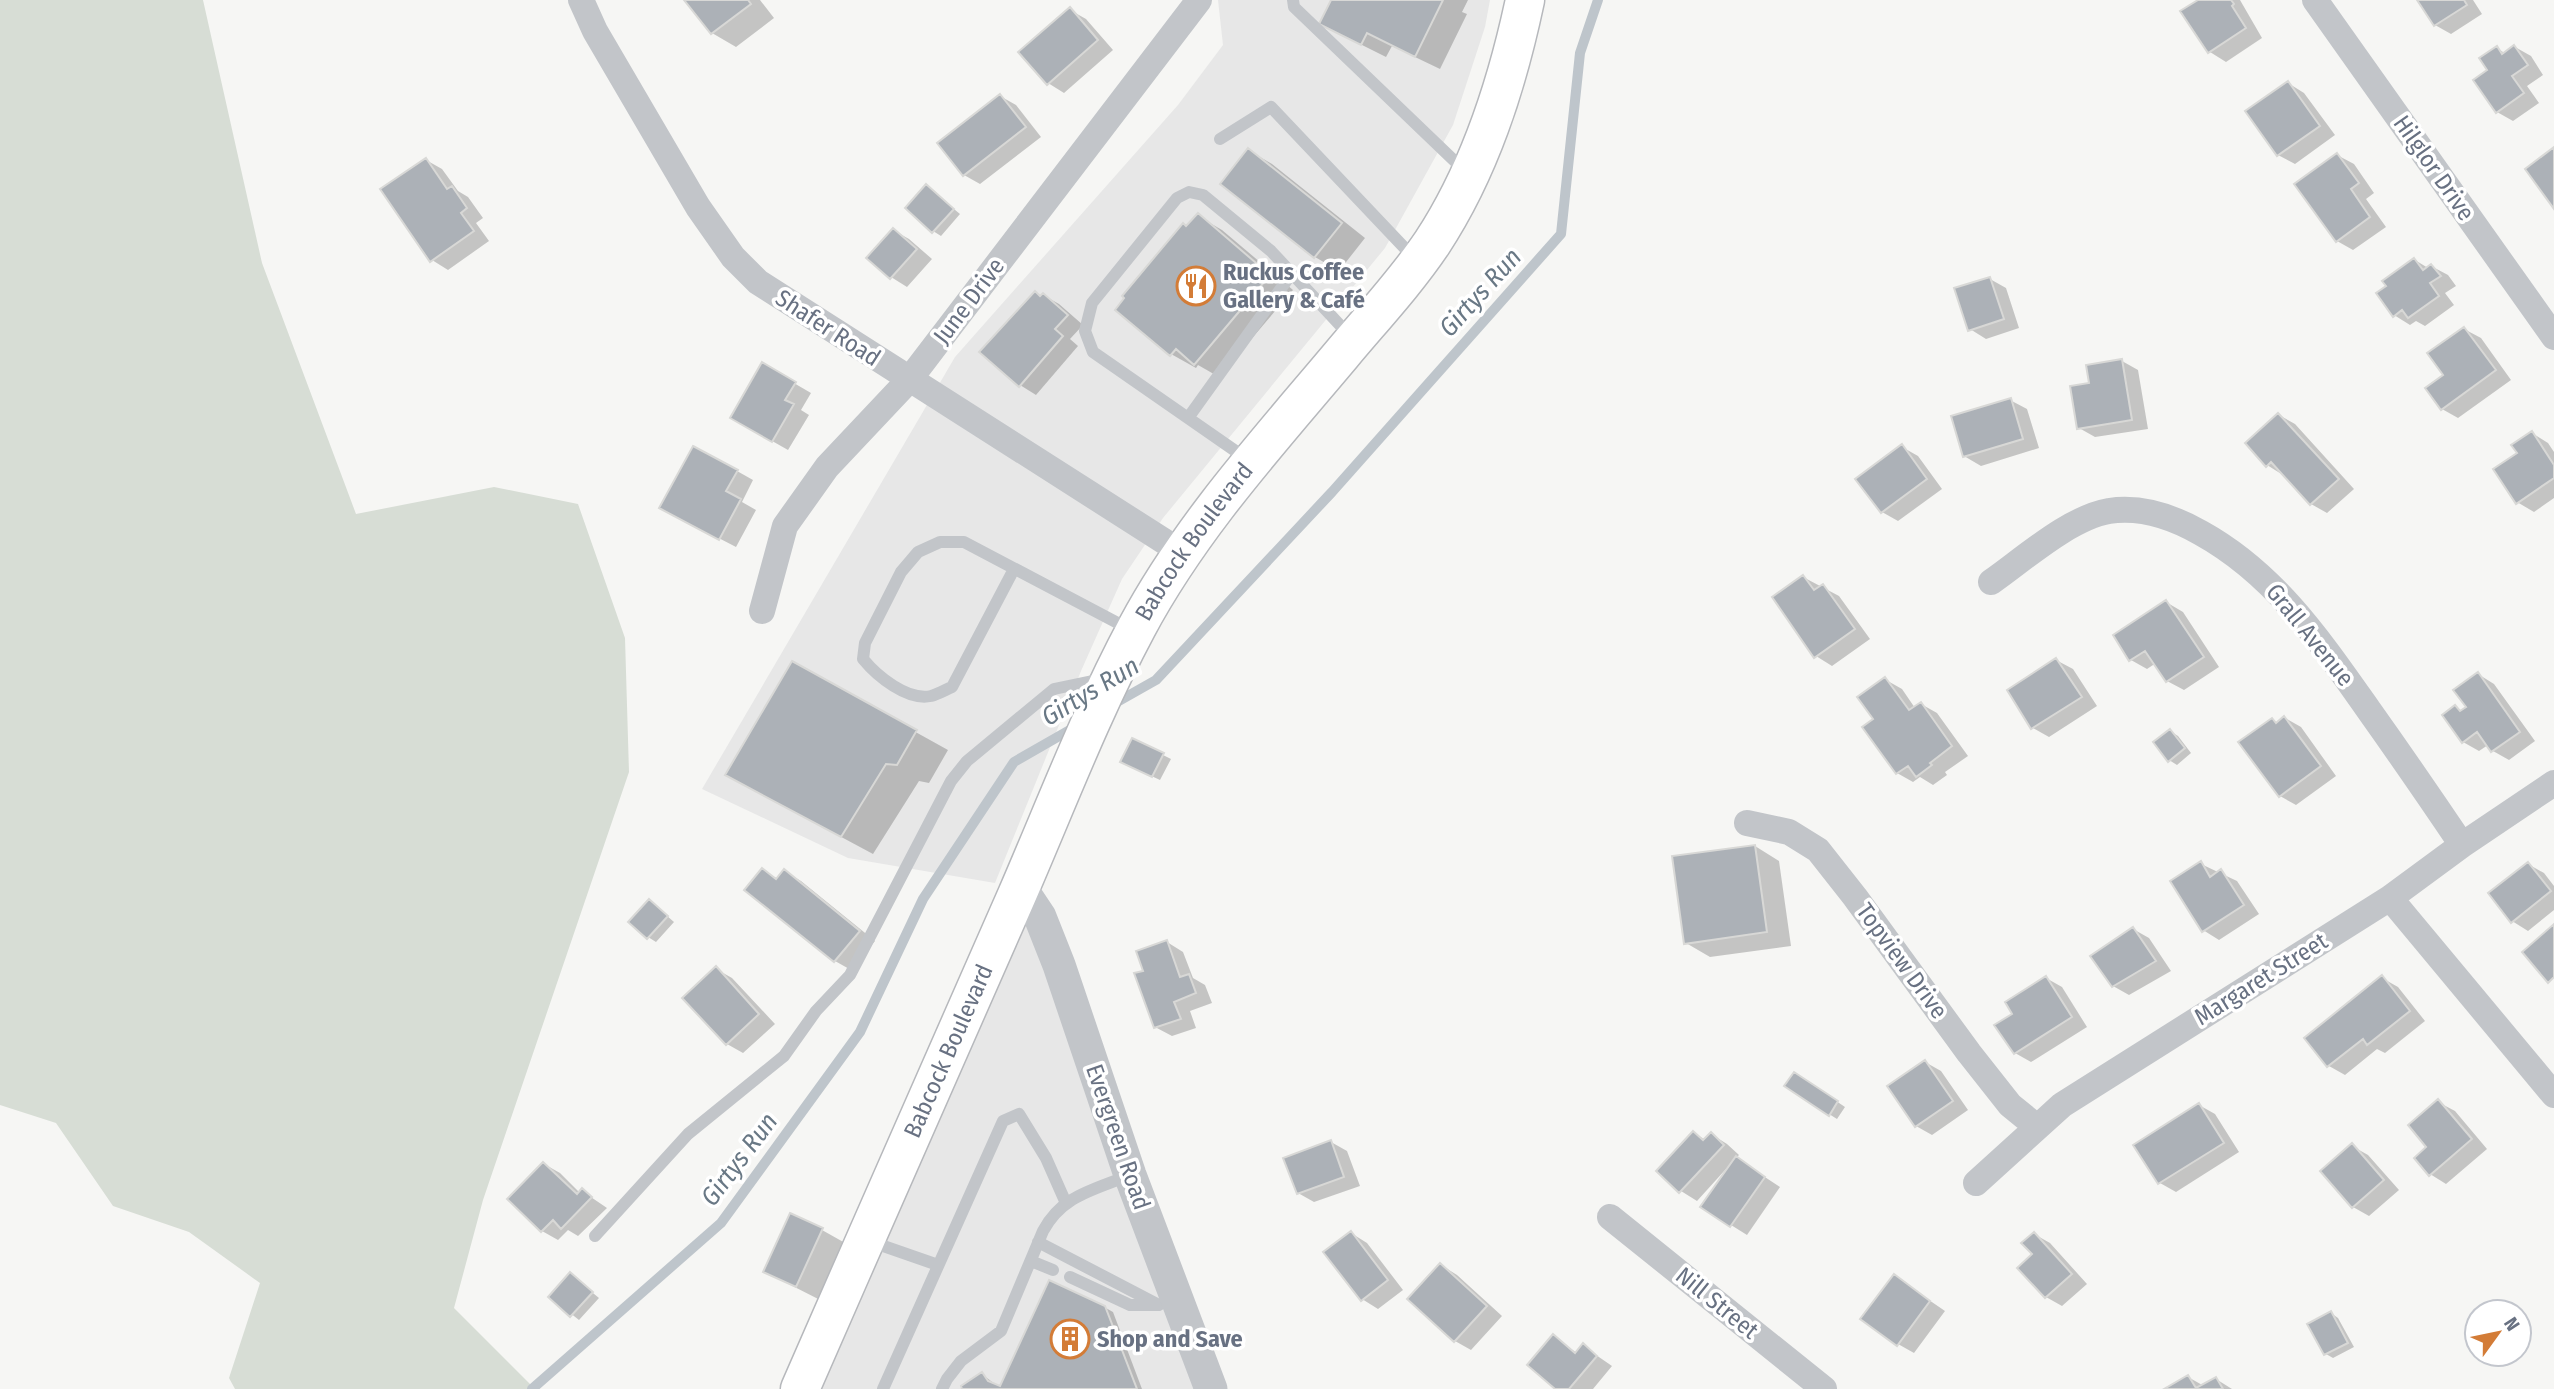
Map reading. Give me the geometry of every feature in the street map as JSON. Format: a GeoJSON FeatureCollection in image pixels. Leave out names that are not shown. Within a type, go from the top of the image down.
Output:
{"type":"FeatureCollection","features":[{"type":"Feature","properties":{"kind":"main road","name":"Babcock Boulevard"},"geometry":{"type":"LineString","coordinates":[[800,1389],[1063,785],[1135,632],[1181,552],[1251,462],[1433,242],[1469,175],[1493,120],[1515,48],[1525,0]]}},
{"type":"Feature","properties":{"kind":"street","name":"Shafer Road"},"geometry":{"type":"LineString","coordinates":[[581,0],[595,31],[698,207],[733,257],[758,282],[1181,552]]}},
{"type":"Feature","properties":{"kind":"street","name":"June Drive"},"geometry":{"type":"LineString","coordinates":[[762,611],[785,526],[827,467],[909,380],[1199,0]]}},
{"type":"Feature","properties":{"kind":"street","name":"Hilglor Drive"},"geometry":{"type":"LineString","coordinates":[[2315,0],[2554,337]]}},
{"type":"Feature","properties":{"kind":"street","name":"Grall Avenue"},"geometry":{"type":"LineString","coordinates":[[1991,582],[2063,531],[2109,512],[2131,510],[2158,513],[2223,545],[2261,575],[2311,629],[2462,845]]}},
{"type":"Feature","properties":{"kind":"street","name":"Margaret Street"},"geometry":{"type":"LineString","coordinates":[[1976,1184],[2037,1127],[2074,1097],[2390,898],[2554,783]]}},
{"type":"Feature","properties":{"kind":"street","name":"Topview Drive"},"geometry":{"type":"LineString","coordinates":[[1747,824],[1788,832],[1818,850],[2010,1105],[2037,1127]]}},
{"type":"Feature","properties":{"kind":"street","name":"Evergreen Road"},"geometry":{"type":"LineString","coordinates":[[1020,887],[1040,917],[1059,965],[1130,1175],[1167,1300],[1211,1389]]}},
{"type":"Feature","properties":{"kind":"street"},"geometry":{"type":"LineString","coordinates":[[2390,898],[2554,1095]]}},
{"type":"Feature","properties":{"kind":"street","name":"Nill Street"},"geometry":{"type":"LineString","coordinates":[[1610,1217],[1824,1389]]}},
{"type":"Feature","properties":{"kind":"lane"},"geometry":{"type":"LineString","coordinates":[[1293,0],[1294,7],[1469,175]]}},
{"type":"Feature","properties":{"kind":"lane"},"geometry":{"type":"LineString","coordinates":[[1220,139],[1271,107],[1417,262]]}},
{"type":"Feature","properties":{"kind":"lane"},"geometry":{"type":"LineString","coordinates":[[1251,462],[1093,352],[1085,331],[1092,303],[1177,198],[1189,192],[1203,195],[1271,251],[1354,340]]}},
{"type":"Feature","properties":{"kind":"lane"},"geometry":{"type":"LineString","coordinates":[[1188,418],[1292,272]]}},
{"type":"Feature","properties":{"kind":"lane"},"geometry":{"type":"LineString","coordinates":[[1014,569],[952,687],[930,696],[912,695],[874,673],[863,659],[864,643],[901,572],[918,552],[940,542],[964,542],[1135,632]]}},
{"type":"Feature","properties":{"kind":"lane"},"geometry":{"type":"LineString","coordinates":[[595,1236],[688,1134],[783,1056],[816,1011],[850,975],[951,781],[967,761],[1054,689],[1108,687]]}},
{"type":"Feature","properties":{"kind":"lane"},"geometry":{"type":"LineString","coordinates":[[883,1389],[1003,1121],[1019,1114],[1046,1158],[1065,1201]]}},
{"type":"Feature","properties":{"kind":"lane"},"geometry":{"type":"LineString","coordinates":[[942,1389],[961,1361],[1001,1331],[1048,1220],[1065,1201],[1130,1175]]}},
{"type":"Feature","properties":{"kind":"lane"},"geometry":{"type":"LineString","coordinates":[[866,1240],[938,1265]]}},
{"type":"Feature","properties":{"kind":"lane"},"geometry":{"type":"LineString","coordinates":[[1038,1242],[1167,1300]]}},
{"type":"Feature","properties":{"kind":"lane"},"geometry":{"type":"LineString","coordinates":[[1031,1261],[1053,1270]]}},
{"type":"Feature","properties":{"kind":"lane"},"geometry":{"type":"LineString","coordinates":[[1070,1277],[1130,1305],[1167,1300]]}},
{"type":"Feature","properties":{"kind":"shaded area"},"geometry":{"type":"Polygon","coordinates":[[[0,0],[203,0],[262,263],[356,514],[494,487],[578,504],[625,638],[629,772],[483,1200],[454,1308],[535,1389],[235,1389],[229,1378],[260,1283],[189,1232],[113,1206],[56,1123],[0,1105],[0,0]]]}},
{"type":"Feature","properties":{"kind":"shaded area"},"geometry":{"type":"Polygon","coordinates":[[[1218,0],[1490,0],[1485,27],[1453,125],[1385,248],[1163,518],[1122,579],[1081,671],[995,883],[848,858],[702,789],[955,357],[1178,105],[1223,45],[1218,0]]]}},
{"type":"Feature","properties":{"kind":"shaded area"},"geometry":{"type":"Polygon","coordinates":[[[1020,887],[1211,1389],[800,1389],[1020,887]]]}},
{"type":"Feature","properties":{"kind":"building"},"geometry":{"type":"Polygon","coordinates":[[[684,0],[748,0],[751,4],[711,34],[684,0]]]}},
{"type":"Feature","properties":{"kind":"building"},"geometry":{"type":"Polygon","coordinates":[[[1331,0],[1443,0],[1415,57],[1367,33],[1361,45],[1319,24],[1331,0]]]}},
{"type":"Feature","properties":{"kind":"building"},"geometry":{"type":"Polygon","coordinates":[[[2198,0],[2231,0],[2246,28],[2208,53],[2180,11],[2198,0]]]}},
{"type":"Feature","properties":{"kind":"building"},"geometry":{"type":"Polygon","coordinates":[[[2417,0],[2464,0],[2467,5],[2434,26],[2417,0]]]}},
{"type":"Feature","properties":{"kind":"building"},"geometry":{"type":"Polygon","coordinates":[[[1070,7],[1098,40],[1047,85],[1018,52],[1070,7]]]}},
{"type":"Feature","properties":{"kind":"building"},"geometry":{"type":"Polygon","coordinates":[[[2514,45],[2528,65],[2512,76],[2524,93],[2496,113],[2473,80],[2487,70],[2479,58],[2497,46],[2502,54],[2514,45]]]}},
{"type":"Feature","properties":{"kind":"building"},"geometry":{"type":"Polygon","coordinates":[[[2288,81],[2320,126],[2277,156],[2245,111],[2288,81]]]}},
{"type":"Feature","properties":{"kind":"building"},"geometry":{"type":"Polygon","coordinates":[[[1000,94],[1026,127],[963,176],[937,143],[1000,94]]]}},
{"type":"Feature","properties":{"kind":"building"},"geometry":{"type":"Polygon","coordinates":[[[2554,147],[2554,209],[2525,169],[2554,147]]]}},
{"type":"Feature","properties":{"kind":"building"},"geometry":{"type":"Polygon","coordinates":[[[1248,148],[1342,223],[1314,258],[1220,184],[1248,148]]]}},
{"type":"Feature","properties":{"kind":"building"},"geometry":{"type":"Polygon","coordinates":[[[2337,153],[2359,183],[2351,189],[2370,217],[2336,242],[2294,184],[2337,153]]]}},
{"type":"Feature","properties":{"kind":"building"},"geometry":{"type":"Polygon","coordinates":[[[426,158],[447,189],[452,186],[467,208],[461,213],[474,231],[430,262],[380,189],[426,158]]]}},
{"type":"Feature","properties":{"kind":"building"},"geometry":{"type":"Polygon","coordinates":[[[926,184],[954,209],[932,233],[905,208],[926,184]]]}},
{"type":"Feature","properties":{"kind":"building","name":"Ruckus Coffee Gallery & Café"},"geometry":{"type":"Polygon","coordinates":[[[1198,213],[1270,275],[1194,365],[1176,349],[1170,356],[1115,310],[1124,298],[1122,296],[1183,223],[1186,226],[1198,213]]]}},
{"type":"Feature","properties":{"kind":"building"},"geometry":{"type":"Polygon","coordinates":[[[893,228],[917,249],[890,279],[866,258],[893,228]]]}},
{"type":"Feature","properties":{"kind":"building"},"geometry":{"type":"Polygon","coordinates":[[[2414,258],[2423,270],[2431,264],[2441,276],[2430,283],[2439,296],[2408,318],[2402,310],[2393,317],[2376,293],[2386,286],[2382,281],[2414,258]]]}},
{"type":"Feature","properties":{"kind":"building"},"geometry":{"type":"Polygon","coordinates":[[[1990,277],[2004,319],[1968,331],[1954,288],[1990,277]]]}},
{"type":"Feature","properties":{"kind":"building"},"geometry":{"type":"Polygon","coordinates":[[[1035,291],[1040,296],[1043,293],[1068,315],[1055,329],[1063,336],[1019,387],[979,352],[1035,291]]]}},
{"type":"Feature","properties":{"kind":"building"},"geometry":{"type":"Polygon","coordinates":[[[2464,327],[2496,370],[2441,410],[2425,388],[2443,375],[2427,353],[2464,327]]]}},
{"type":"Feature","properties":{"kind":"building"},"geometry":{"type":"Polygon","coordinates":[[[2122,359],[2132,420],[2077,429],[2070,386],[2089,383],[2086,365],[2122,359]]]}},
{"type":"Feature","properties":{"kind":"building"},"geometry":{"type":"Polygon","coordinates":[[[762,362],[796,382],[785,400],[794,404],[772,442],[730,418],[762,362]]]}},
{"type":"Feature","properties":{"kind":"building"},"geometry":{"type":"Polygon","coordinates":[[[2011,398],[2023,439],[1963,457],[1951,416],[2011,398]]]}},
{"type":"Feature","properties":{"kind":"building"},"geometry":{"type":"Polygon","coordinates":[[[2278,413],[2339,479],[2310,505],[2271,462],[2266,467],[2245,443],[2278,413]]]}},
{"type":"Feature","properties":{"kind":"building"},"geometry":{"type":"Polygon","coordinates":[[[2532,431],[2554,465],[2554,478],[2516,504],[2493,469],[2517,453],[2511,445],[2532,431]]]}},
{"type":"Feature","properties":{"kind":"building"},"geometry":{"type":"Polygon","coordinates":[[[1902,444],[1927,479],[1881,513],[1855,479],[1902,444]]]}},
{"type":"Feature","properties":{"kind":"building"},"geometry":{"type":"Polygon","coordinates":[[[693,446],[738,470],[726,491],[741,499],[719,540],[659,508],[693,446]]]}},
{"type":"Feature","properties":{"kind":"building"},"geometry":{"type":"Polygon","coordinates":[[[1803,575],[1814,590],[1823,584],[1855,629],[1814,658],[1772,597],[1803,575]]]}},
{"type":"Feature","properties":{"kind":"building"},"geometry":{"type":"Polygon","coordinates":[[[2166,600],[2204,657],[2166,682],[2145,651],[2129,661],[2113,635],[2166,600]]]}},
{"type":"Feature","properties":{"kind":"building"},"geometry":{"type":"Polygon","coordinates":[[[2056,658],[2082,697],[2031,729],[2007,690],[2056,658]]]}},
{"type":"Feature","properties":{"kind":"building"},"geometry":{"type":"Polygon","coordinates":[[[792,661],[917,730],[897,765],[886,764],[841,837],[725,775],[792,661]]]}},
{"type":"Feature","properties":{"kind":"building"},"geometry":{"type":"Polygon","coordinates":[[[2478,672],[2520,732],[2491,752],[2477,732],[2462,743],[2442,715],[2455,705],[2460,711],[2466,707],[2453,690],[2478,672]]]}},
{"type":"Feature","properties":{"kind":"building"},"geometry":{"type":"Polygon","coordinates":[[[1885,677],[1909,710],[1921,702],[1952,746],[1916,777],[1908,766],[1896,774],[1862,727],[1873,719],[1857,697],[1885,677]]]}},
{"type":"Feature","properties":{"kind":"building"},"geometry":{"type":"Polygon","coordinates":[[[2284,716],[2321,766],[2279,797],[2238,742],[2272,718],[2276,723],[2284,716]]]}},
{"type":"Feature","properties":{"kind":"building"},"geometry":{"type":"Polygon","coordinates":[[[2170,729],[2185,748],[2168,762],[2153,742],[2170,729]]]}},
{"type":"Feature","properties":{"kind":"building"},"geometry":{"type":"Polygon","coordinates":[[[1132,738],[1164,753],[1152,777],[1120,762],[1132,738]]]}},
{"type":"Feature","properties":{"kind":"building"},"geometry":{"type":"Polygon","coordinates":[[[1755,845],[1767,932],[1684,944],[1672,856],[1755,845]]]}},
{"type":"Feature","properties":{"kind":"building"},"geometry":{"type":"Polygon","coordinates":[[[2201,861],[2210,877],[2221,869],[2244,905],[2202,932],[2170,881],[2201,861]]]}},
{"type":"Feature","properties":{"kind":"building"},"geometry":{"type":"Polygon","coordinates":[[[2528,862],[2551,891],[2511,923],[2488,893],[2528,862]]]}},
{"type":"Feature","properties":{"kind":"building"},"geometry":{"type":"Polygon","coordinates":[[[762,868],[776,879],[784,869],[860,931],[834,962],[744,890],[762,868]]]}},
{"type":"Feature","properties":{"kind":"building"},"geometry":{"type":"Polygon","coordinates":[[[649,899],[668,916],[647,939],[628,922],[649,899]]]}},
{"type":"Feature","properties":{"kind":"building"},"geometry":{"type":"Polygon","coordinates":[[[2554,924],[2554,977],[2548,983],[2522,952],[2554,924]]]}},
{"type":"Feature","properties":{"kind":"building"},"geometry":{"type":"Polygon","coordinates":[[[2133,927],[2156,961],[2112,987],[2090,956],[2133,927]]]}},
{"type":"Feature","properties":{"kind":"building"},"geometry":{"type":"Polygon","coordinates":[[[1167,940],[1180,977],[1189,974],[1196,993],[1174,1002],[1181,1019],[1154,1028],[1134,973],[1143,971],[1136,951],[1167,940]]]}},
{"type":"Feature","properties":{"kind":"building"},"geometry":{"type":"Polygon","coordinates":[[[716,966],[759,1014],[726,1045],[682,998],[716,966]]]}},
{"type":"Feature","properties":{"kind":"building"},"geometry":{"type":"Polygon","coordinates":[[[2382,975],[2410,1011],[2367,1045],[2363,1039],[2327,1067],[2304,1038],[2382,975]]]}},
{"type":"Feature","properties":{"kind":"building"},"geometry":{"type":"Polygon","coordinates":[[[2046,976],[2072,1017],[2014,1054],[1994,1025],[2012,1014],[2005,1002],[2046,976]]]}},
{"type":"Feature","properties":{"kind":"building"},"geometry":{"type":"Polygon","coordinates":[[[1925,1060],[1953,1101],[1915,1127],[1887,1086],[1925,1060]]]}},
{"type":"Feature","properties":{"kind":"building"},"geometry":{"type":"Polygon","coordinates":[[[1794,1072],[1838,1101],[1829,1116],[1784,1086],[1794,1072]]]}},
{"type":"Feature","properties":{"kind":"building"},"geometry":{"type":"Polygon","coordinates":[[[2438,1099],[2472,1139],[2429,1176],[2414,1158],[2426,1147],[2408,1125],[2438,1099]]]}},
{"type":"Feature","properties":{"kind":"building"},"geometry":{"type":"Polygon","coordinates":[[[2199,1103],[2224,1143],[2158,1184],[2133,1145],[2199,1103]]]}},
{"type":"Feature","properties":{"kind":"building"},"geometry":{"type":"Polygon","coordinates":[[[1693,1131],[1703,1140],[1711,1132],[1724,1145],[1679,1193],[1656,1171],[1693,1131]]]}},
{"type":"Feature","properties":{"kind":"building"},"geometry":{"type":"Polygon","coordinates":[[[1331,1140],[1344,1177],[1297,1194],[1283,1158],[1331,1140]]]}},
{"type":"Feature","properties":{"kind":"building"},"geometry":{"type":"Polygon","coordinates":[[[2352,1143],[2384,1180],[2352,1208],[2320,1171],[2352,1143]]]}},
{"type":"Feature","properties":{"kind":"building"},"geometry":{"type":"Polygon","coordinates":[[[1736,1156],[1765,1177],[1730,1227],[1700,1207],[1736,1156]]]}},
{"type":"Feature","properties":{"kind":"building"},"geometry":{"type":"Polygon","coordinates":[[[543,1162],[577,1194],[582,1188],[592,1197],[561,1229],[553,1220],[541,1232],[507,1199],[543,1162]]]}},
{"type":"Feature","properties":{"kind":"building"},"geometry":{"type":"Polygon","coordinates":[[[790,1213],[823,1228],[796,1287],[763,1272],[790,1213]]]}},
{"type":"Feature","properties":{"kind":"building"},"geometry":{"type":"Polygon","coordinates":[[[1351,1231],[1388,1280],[1361,1301],[1323,1252],[1351,1231]]]}},
{"type":"Feature","properties":{"kind":"building"},"geometry":{"type":"Polygon","coordinates":[[[2034,1232],[2072,1274],[2045,1298],[2017,1268],[2032,1254],[2021,1243],[2034,1232]]]}},
{"type":"Feature","properties":{"kind":"building"},"geometry":{"type":"Polygon","coordinates":[[[1440,1263],[1487,1306],[1454,1342],[1407,1299],[1440,1263]]]}},
{"type":"Feature","properties":{"kind":"building"},"geometry":{"type":"Polygon","coordinates":[[[570,1272],[593,1292],[570,1317],[548,1297],[570,1272]]]}},
{"type":"Feature","properties":{"kind":"building"},"geometry":{"type":"Polygon","coordinates":[[[1894,1274],[1930,1301],[1897,1346],[1860,1319],[1894,1274]]]}},
{"type":"Feature","properties":{"kind":"building","name":"Shop and Save"},"geometry":{"type":"Polygon","coordinates":[[[1049,1280],[1105,1306],[1137,1389],[962,1389],[961,1386],[982,1372],[988,1381],[1000,1386],[1049,1280]]]}},
{"type":"Feature","properties":{"kind":"building"},"geometry":{"type":"Polygon","coordinates":[[[2331,1311],[2348,1343],[2324,1355],[2307,1324],[2331,1311]]]}},
{"type":"Feature","properties":{"kind":"building"},"geometry":{"type":"Polygon","coordinates":[[[1553,1334],[1575,1353],[1583,1343],[1597,1356],[1569,1389],[1555,1389],[1527,1365],[1553,1334]]]}},
{"type":"Feature","properties":{"kind":"building"},"geometry":{"type":"Polygon","coordinates":[[[2188,1375],[2196,1388],[2216,1377],[2223,1389],[2164,1389],[2188,1375]]]}},
{"type":"Feature","properties":{"kind":"waterway","name":"Girtys Run"},"geometry":{"type":"LineString","coordinates":[[1110,706],[1156,680],[1332,492],[1561,234],[1580,53],[1598,0]]}},
{"type":"Feature","properties":{"kind":"waterway","name":"Girtys Run"},"geometry":{"type":"LineString","coordinates":[[532,1389],[721,1223],[860,1032],[923,899],[1014,762],[1075,727]]}},
{"type":"Feature","properties":{"kind":"place","name":"Ruckus Coffee Gallery & Café"},"geometry":{"type":"Point","coordinates":[1196,286]}},
{"type":"Feature","properties":{"kind":"place","name":"Shop and Save"},"geometry":{"type":"Point","coordinates":[1070,1339]}}]}
